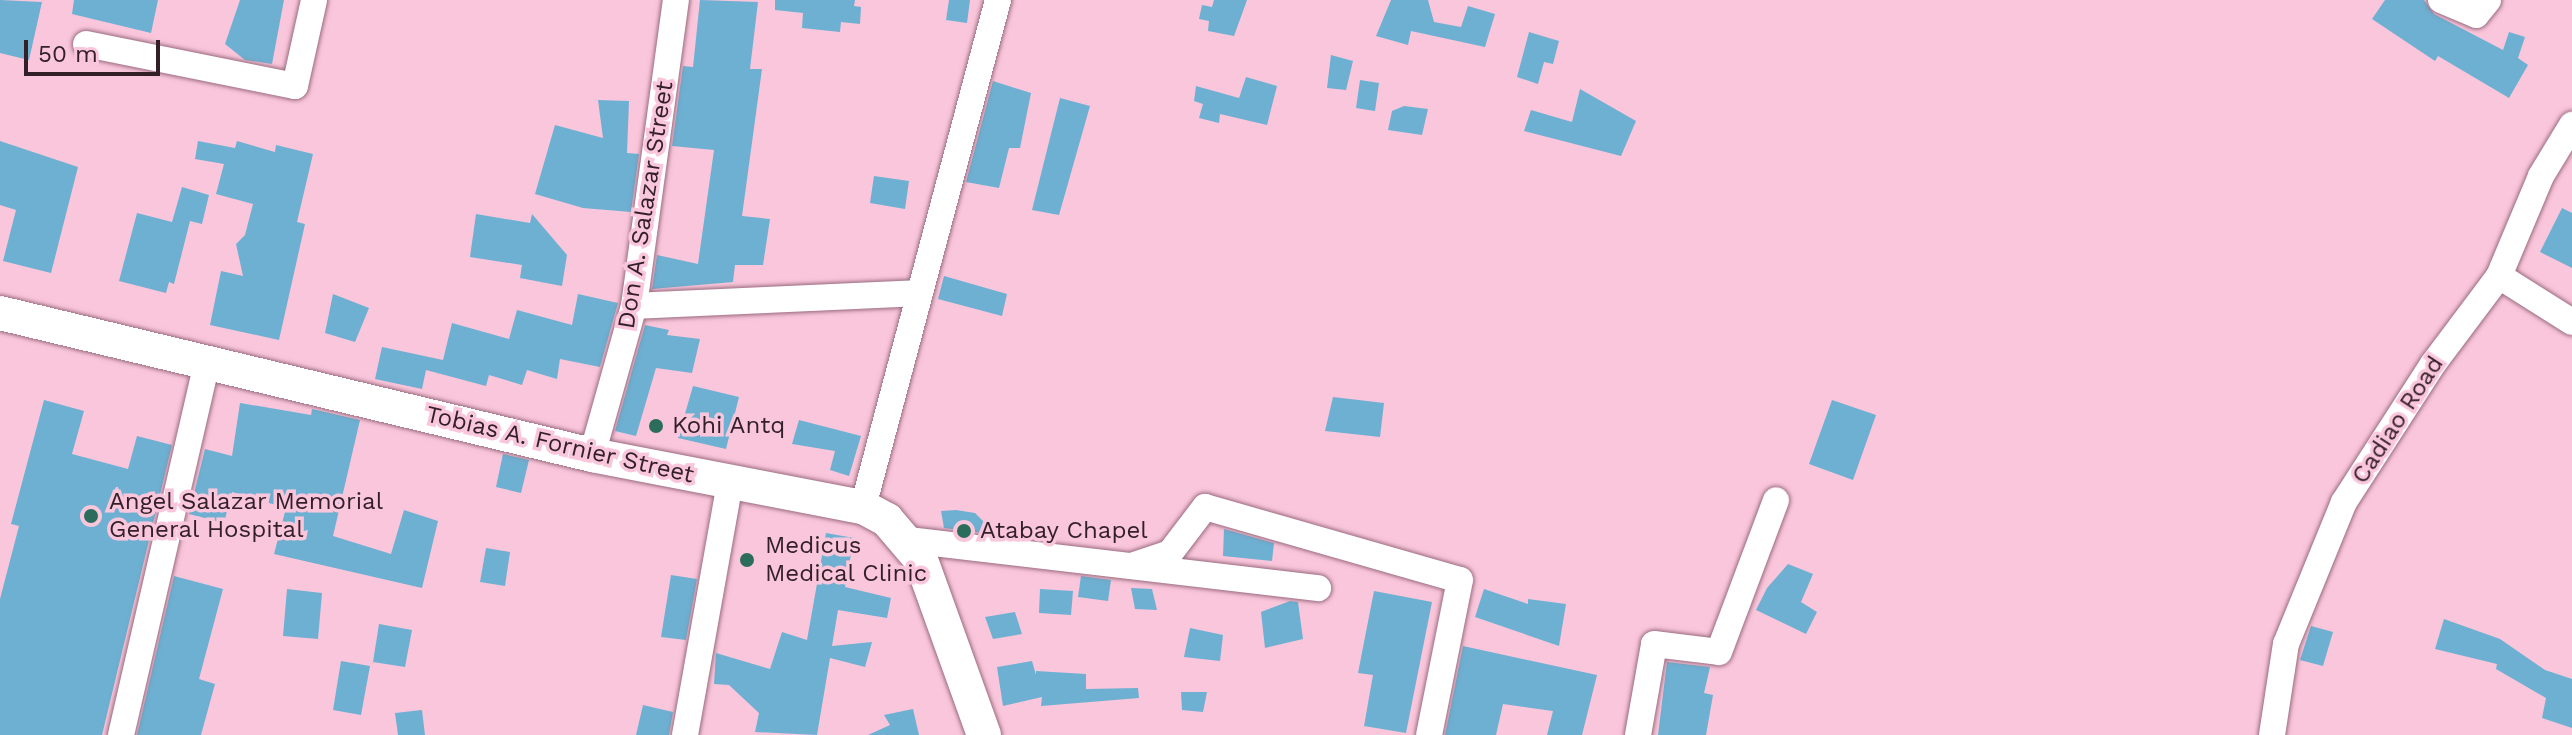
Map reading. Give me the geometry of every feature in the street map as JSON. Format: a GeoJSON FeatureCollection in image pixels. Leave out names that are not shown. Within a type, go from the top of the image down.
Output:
{"type":"FeatureCollection","features":[{"type":"Feature","properties":{"kind":"main road","name":"Tobias A. Fornier Street"},"geometry":{"type":"LineString","coordinates":[[0,313],[592,455],[863,507],[887,520],[908,540],[934,588],[984,735]]}},
{"type":"Feature","properties":{"kind":"street"},"geometry":{"type":"LineString","coordinates":[[86,44],[295,86],[314,0]]}},
{"type":"Feature","properties":{"kind":"street","name":"Don A. Salazar Street"},"geometry":{"type":"LineString","coordinates":[[592,455],[634,306],[676,0]]}},
{"type":"Feature","properties":{"kind":"street"},"geometry":{"type":"LineString","coordinates":[[863,507],[998,0]]}},
{"type":"Feature","properties":{"kind":"street"},"geometry":{"type":"LineString","coordinates":[[2441,0],[2476,15],[2488,0]]}},
{"type":"Feature","properties":{"kind":"street","name":"Cadiao Road"},"geometry":{"type":"LineString","coordinates":[[2272,735],[2286,644],[2344,502],[2433,364],[2499,276],[2541,176],[2572,125]]}},
{"type":"Feature","properties":{"kind":"street"},"geometry":{"type":"LineString","coordinates":[[2499,276],[2572,322]]}},
{"type":"Feature","properties":{"kind":"street"},"geometry":{"type":"LineString","coordinates":[[634,306],[920,293]]}},
{"type":"Feature","properties":{"kind":"street"},"geometry":{"type":"LineString","coordinates":[[121,735],[207,363]]}},
{"type":"Feature","properties":{"kind":"street"},"geometry":{"type":"LineString","coordinates":[[685,735],[730,483]]}},
{"type":"Feature","properties":{"kind":"street"},"geometry":{"type":"LineString","coordinates":[[1638,735],[1654,644],[1719,652],[1776,500]]}},
{"type":"Feature","properties":{"kind":"street"},"geometry":{"type":"LineString","coordinates":[[1131,566],[1170,553],[1205,507],[1460,580],[1429,735]]}},
{"type":"Feature","properties":{"kind":"street"},"geometry":{"type":"LineString","coordinates":[[908,540],[1318,588]]}},
{"type":"Feature","properties":{"kind":"building"},"geometry":{"type":"Polygon","coordinates":[[[0,0],[42,2],[29,60],[0,53],[0,0]]]}},
{"type":"Feature","properties":{"kind":"building"},"geometry":{"type":"Polygon","coordinates":[[[74,0],[158,0],[151,33],[72,14],[74,0]]]}},
{"type":"Feature","properties":{"kind":"building"},"geometry":{"type":"Polygon","coordinates":[[[240,0],[284,0],[272,64],[245,60],[225,44],[240,0]]]}},
{"type":"Feature","properties":{"kind":"building"},"geometry":{"type":"Polygon","coordinates":[[[700,0],[758,2],[750,69],[762,69],[742,216],[770,219],[763,265],[735,265],[733,282],[652,289],[657,255],[698,264],[714,150],[672,146],[683,66],[693,67],[700,0]]]}},
{"type":"Feature","properties":{"kind":"building"},"geometry":{"type":"Polygon","coordinates":[[[775,0],[855,0],[854,6],[861,7],[860,24],[841,22],[840,32],[802,28],[803,13],[775,10],[775,0]]]}},
{"type":"Feature","properties":{"kind":"building"},"geometry":{"type":"Polygon","coordinates":[[[949,0],[970,0],[967,23],[946,20],[949,0]]]}},
{"type":"Feature","properties":{"kind":"building"},"geometry":{"type":"Polygon","coordinates":[[[1214,0],[1247,0],[1234,36],[1208,31],[1209,21],[1199,19],[1202,5],[1212,7],[1214,0]]]}},
{"type":"Feature","properties":{"kind":"building"},"geometry":{"type":"Polygon","coordinates":[[[1391,0],[1428,0],[1434,22],[1461,27],[1468,6],[1495,14],[1485,47],[1411,31],[1408,45],[1376,36],[1391,0]]]}},
{"type":"Feature","properties":{"kind":"building"},"geometry":{"type":"Polygon","coordinates":[[[2385,0],[2424,0],[2434,14],[2503,50],[2509,32],[2525,37],[2518,58],[2528,65],[2509,98],[2438,56],[2435,61],[2372,19],[2385,0]]]}},
{"type":"Feature","properties":{"kind":"building"},"geometry":{"type":"Polygon","coordinates":[[[1529,32],[1559,41],[1553,64],[1544,62],[1538,84],[1517,77],[1529,32]]]}},
{"type":"Feature","properties":{"kind":"building"},"geometry":{"type":"Polygon","coordinates":[[[1331,55],[1353,61],[1346,90],[1327,88],[1331,55]]]}},
{"type":"Feature","properties":{"kind":"building"},"geometry":{"type":"Polygon","coordinates":[[[1246,77],[1277,86],[1267,125],[1220,114],[1219,123],[1199,118],[1203,104],[1194,101],[1196,86],[1239,98],[1246,77]]]}},
{"type":"Feature","properties":{"kind":"building"},"geometry":{"type":"Polygon","coordinates":[[[1360,80],[1379,83],[1375,111],[1356,108],[1360,80]]]}},
{"type":"Feature","properties":{"kind":"building"},"geometry":{"type":"Polygon","coordinates":[[[993,81],[1031,93],[1020,148],[1009,148],[999,188],[966,182],[993,81]]]}},
{"type":"Feature","properties":{"kind":"building"},"geometry":{"type":"Polygon","coordinates":[[[1580,89],[1636,121],[1621,156],[1524,131],[1531,110],[1572,122],[1580,89]]]}},
{"type":"Feature","properties":{"kind":"building"},"geometry":{"type":"Polygon","coordinates":[[[1060,98],[1090,106],[1059,215],[1032,210],[1060,98]]]}},
{"type":"Feature","properties":{"kind":"building"},"geometry":{"type":"Polygon","coordinates":[[[598,100],[629,101],[627,153],[639,154],[631,212],[583,208],[535,194],[555,125],[603,138],[598,100]]]}},
{"type":"Feature","properties":{"kind":"building"},"geometry":{"type":"Polygon","coordinates":[[[1404,106],[1428,109],[1422,135],[1388,130],[1392,111],[1404,106]]]}},
{"type":"Feature","properties":{"kind":"building"},"geometry":{"type":"Polygon","coordinates":[[[0,141],[78,167],[51,273],[3,261],[16,210],[0,205],[0,141]]]}},
{"type":"Feature","properties":{"kind":"building"},"geometry":{"type":"Polygon","coordinates":[[[198,141],[235,148],[237,141],[275,152],[276,145],[313,154],[297,222],[305,224],[279,340],[210,325],[221,271],[243,276],[236,244],[245,235],[253,204],[216,194],[224,164],[195,159],[198,141]]]}},
{"type":"Feature","properties":{"kind":"building"},"geometry":{"type":"Polygon","coordinates":[[[874,176],[909,181],[905,209],[870,203],[874,176]]]}},
{"type":"Feature","properties":{"kind":"building"},"geometry":{"type":"Polygon","coordinates":[[[182,187],[209,195],[202,224],[190,221],[174,284],[169,282],[166,293],[119,281],[137,213],[172,222],[182,187]]]}},
{"type":"Feature","properties":{"kind":"building"},"geometry":{"type":"Polygon","coordinates":[[[2562,208],[2572,213],[2572,268],[2540,252],[2562,208]]]}},
{"type":"Feature","properties":{"kind":"building"},"geometry":{"type":"Polygon","coordinates":[[[476,214],[530,223],[532,214],[567,255],[562,286],[520,278],[522,265],[470,257],[476,214]]]}},
{"type":"Feature","properties":{"kind":"building"},"geometry":{"type":"Polygon","coordinates":[[[944,276],[1007,294],[1002,316],[938,299],[944,276]]]}},
{"type":"Feature","properties":{"kind":"building"},"geometry":{"type":"Polygon","coordinates":[[[333,294],[369,308],[355,342],[325,333],[333,294]]]}},
{"type":"Feature","properties":{"kind":"building"},"geometry":{"type":"Polygon","coordinates":[[[578,294],[618,303],[600,367],[560,359],[557,379],[527,370],[522,385],[489,375],[486,386],[426,370],[422,389],[375,379],[382,347],[443,360],[452,323],[509,339],[517,310],[572,325],[578,294]]]}},
{"type":"Feature","properties":{"kind":"building"},"geometry":{"type":"Polygon","coordinates":[[[645,325],[669,330],[667,335],[700,339],[692,373],[656,368],[636,436],[615,431],[645,325]]]}},
{"type":"Feature","properties":{"kind":"building"},"geometry":{"type":"Polygon","coordinates":[[[693,386],[739,397],[726,449],[678,438],[693,386]]]}},
{"type":"Feature","properties":{"kind":"building"},"geometry":{"type":"Polygon","coordinates":[[[1333,397],[1384,403],[1380,437],[1325,431],[1333,397]]]}},
{"type":"Feature","properties":{"kind":"building"},"geometry":{"type":"Polygon","coordinates":[[[44,400],[84,411],[72,454],[128,469],[137,436],[172,445],[102,735],[0,735],[0,599],[19,526],[11,524],[44,400]]]}},
{"type":"Feature","properties":{"kind":"building"},"geometry":{"type":"Polygon","coordinates":[[[1832,400],[1876,415],[1853,480],[1809,464],[1832,400]]]}},
{"type":"Feature","properties":{"kind":"building"},"geometry":{"type":"Polygon","coordinates":[[[240,403],[311,415],[312,409],[360,420],[333,536],[391,554],[404,510],[438,521],[422,588],[274,554],[286,508],[232,492],[224,523],[189,514],[205,449],[232,456],[240,403]]]}},
{"type":"Feature","properties":{"kind":"building"},"geometry":{"type":"Polygon","coordinates":[[[799,420],[861,436],[849,476],[830,470],[835,451],[792,444],[799,420]]]}},
{"type":"Feature","properties":{"kind":"building"},"geometry":{"type":"Polygon","coordinates":[[[503,454],[529,460],[521,493],[496,487],[503,454]]]}},
{"type":"Feature","properties":{"kind":"building","name":"Atabay Chapel"},"geometry":{"type":"Polygon","coordinates":[[[941,511],[975,513],[988,526],[983,533],[944,528],[941,511]]]}},
{"type":"Feature","properties":{"kind":"building"},"geometry":{"type":"Polygon","coordinates":[[[1224,529],[1274,543],[1272,561],[1223,556],[1224,529]]]}},
{"type":"Feature","properties":{"kind":"building"},"geometry":{"type":"Polygon","coordinates":[[[826,533],[854,538],[845,587],[891,598],[887,618],[838,610],[832,646],[872,642],[865,667],[830,658],[817,735],[755,732],[759,713],[729,685],[714,684],[716,653],[770,669],[782,632],[807,640],[826,533]]]}},
{"type":"Feature","properties":{"kind":"building"},"geometry":{"type":"Polygon","coordinates":[[[486,548],[510,552],[505,586],[480,582],[486,548]]]}},
{"type":"Feature","properties":{"kind":"building"},"geometry":{"type":"Polygon","coordinates":[[[1788,564],[1813,574],[1801,602],[1817,612],[1806,634],[1756,610],[1767,588],[1788,564]]]}},
{"type":"Feature","properties":{"kind":"building"},"geometry":{"type":"Polygon","coordinates":[[[671,575],[697,579],[686,640],[661,637],[671,575]]]}},
{"type":"Feature","properties":{"kind":"building"},"geometry":{"type":"Polygon","coordinates":[[[174,576],[223,589],[199,679],[215,684],[201,735],[137,735],[174,576]]]}},
{"type":"Feature","properties":{"kind":"building"},"geometry":{"type":"Polygon","coordinates":[[[1081,576],[1111,580],[1108,601],[1078,597],[1081,576]]]}},
{"type":"Feature","properties":{"kind":"building"},"geometry":{"type":"Polygon","coordinates":[[[1131,588],[1152,589],[1157,610],[1135,609],[1131,588]]]}},
{"type":"Feature","properties":{"kind":"building"},"geometry":{"type":"Polygon","coordinates":[[[287,589],[322,593],[318,639],[283,636],[287,589]]]}},
{"type":"Feature","properties":{"kind":"building"},"geometry":{"type":"Polygon","coordinates":[[[1040,589],[1073,591],[1071,615],[1039,613],[1040,589]]]}},
{"type":"Feature","properties":{"kind":"building"},"geometry":{"type":"Polygon","coordinates":[[[1484,589],[1528,604],[1528,599],[1566,604],[1559,646],[1475,617],[1484,589]]]}},
{"type":"Feature","properties":{"kind":"building"},"geometry":{"type":"Polygon","coordinates":[[[1374,591],[1432,602],[1406,733],[1364,726],[1373,675],[1358,673],[1374,591]]]}},
{"type":"Feature","properties":{"kind":"building"},"geometry":{"type":"Polygon","coordinates":[[[1290,601],[1298,602],[1303,639],[1265,648],[1261,612],[1290,601]]]}},
{"type":"Feature","properties":{"kind":"building"},"geometry":{"type":"Polygon","coordinates":[[[1015,612],[1022,634],[993,639],[985,617],[1015,612]]]}},
{"type":"Feature","properties":{"kind":"building"},"geometry":{"type":"Polygon","coordinates":[[[2444,619],[2500,639],[2545,670],[2572,679],[2572,728],[2542,718],[2546,698],[2496,669],[2497,664],[2435,649],[2444,619]]]}},
{"type":"Feature","properties":{"kind":"building"},"geometry":{"type":"Polygon","coordinates":[[[379,624],[412,630],[405,667],[373,662],[379,624]]]}},
{"type":"Feature","properties":{"kind":"building"},"geometry":{"type":"Polygon","coordinates":[[[2311,626],[2333,632],[2323,666],[2300,660],[2311,626]]]}},
{"type":"Feature","properties":{"kind":"building"},"geometry":{"type":"Polygon","coordinates":[[[1190,628],[1223,635],[1220,661],[1184,657],[1190,628]]]}},
{"type":"Feature","properties":{"kind":"building"},"geometry":{"type":"Polygon","coordinates":[[[1463,646],[1597,675],[1582,735],[1547,735],[1553,711],[1503,704],[1496,735],[1445,735],[1463,646]]]}},
{"type":"Feature","properties":{"kind":"building"},"geometry":{"type":"Polygon","coordinates":[[[341,661],[370,666],[361,715],[333,710],[341,661]]]}},
{"type":"Feature","properties":{"kind":"building"},"geometry":{"type":"Polygon","coordinates":[[[1032,661],[1036,675],[1036,671],[1086,674],[1086,689],[1138,688],[1139,698],[1041,706],[1042,697],[1003,706],[997,667],[1032,661]]]}},
{"type":"Feature","properties":{"kind":"building"},"geometry":{"type":"Polygon","coordinates":[[[1667,662],[1710,667],[1704,693],[1713,695],[1706,735],[1658,735],[1667,662]]]}},
{"type":"Feature","properties":{"kind":"building"},"geometry":{"type":"Polygon","coordinates":[[[1181,692],[1207,692],[1203,712],[1182,710],[1181,692]]]}},
{"type":"Feature","properties":{"kind":"building"},"geometry":{"type":"Polygon","coordinates":[[[643,705],[673,712],[669,735],[636,735],[643,705]]]}},
{"type":"Feature","properties":{"kind":"building"},"geometry":{"type":"Polygon","coordinates":[[[913,709],[919,735],[868,735],[890,725],[884,715],[913,709]]]}},
{"type":"Feature","properties":{"kind":"building"},"geometry":{"type":"Polygon","coordinates":[[[422,710],[425,735],[398,735],[395,713],[422,710]]]}},
{"type":"Feature","properties":{"kind":"place","name":"Kohi Antq"},"geometry":{"type":"Point","coordinates":[656,426]}},
{"type":"Feature","properties":{"kind":"place","name":"Angel Salazar Memorial General Hospital"},"geometry":{"type":"Point","coordinates":[91,516]}},
{"type":"Feature","properties":{"kind":"place","name":"Atabay Chapel"},"geometry":{"type":"Point","coordinates":[964,531]}},
{"type":"Feature","properties":{"kind":"place","name":"Medicus Medical Clinic"},"geometry":{"type":"Point","coordinates":[747,560]}}]}
